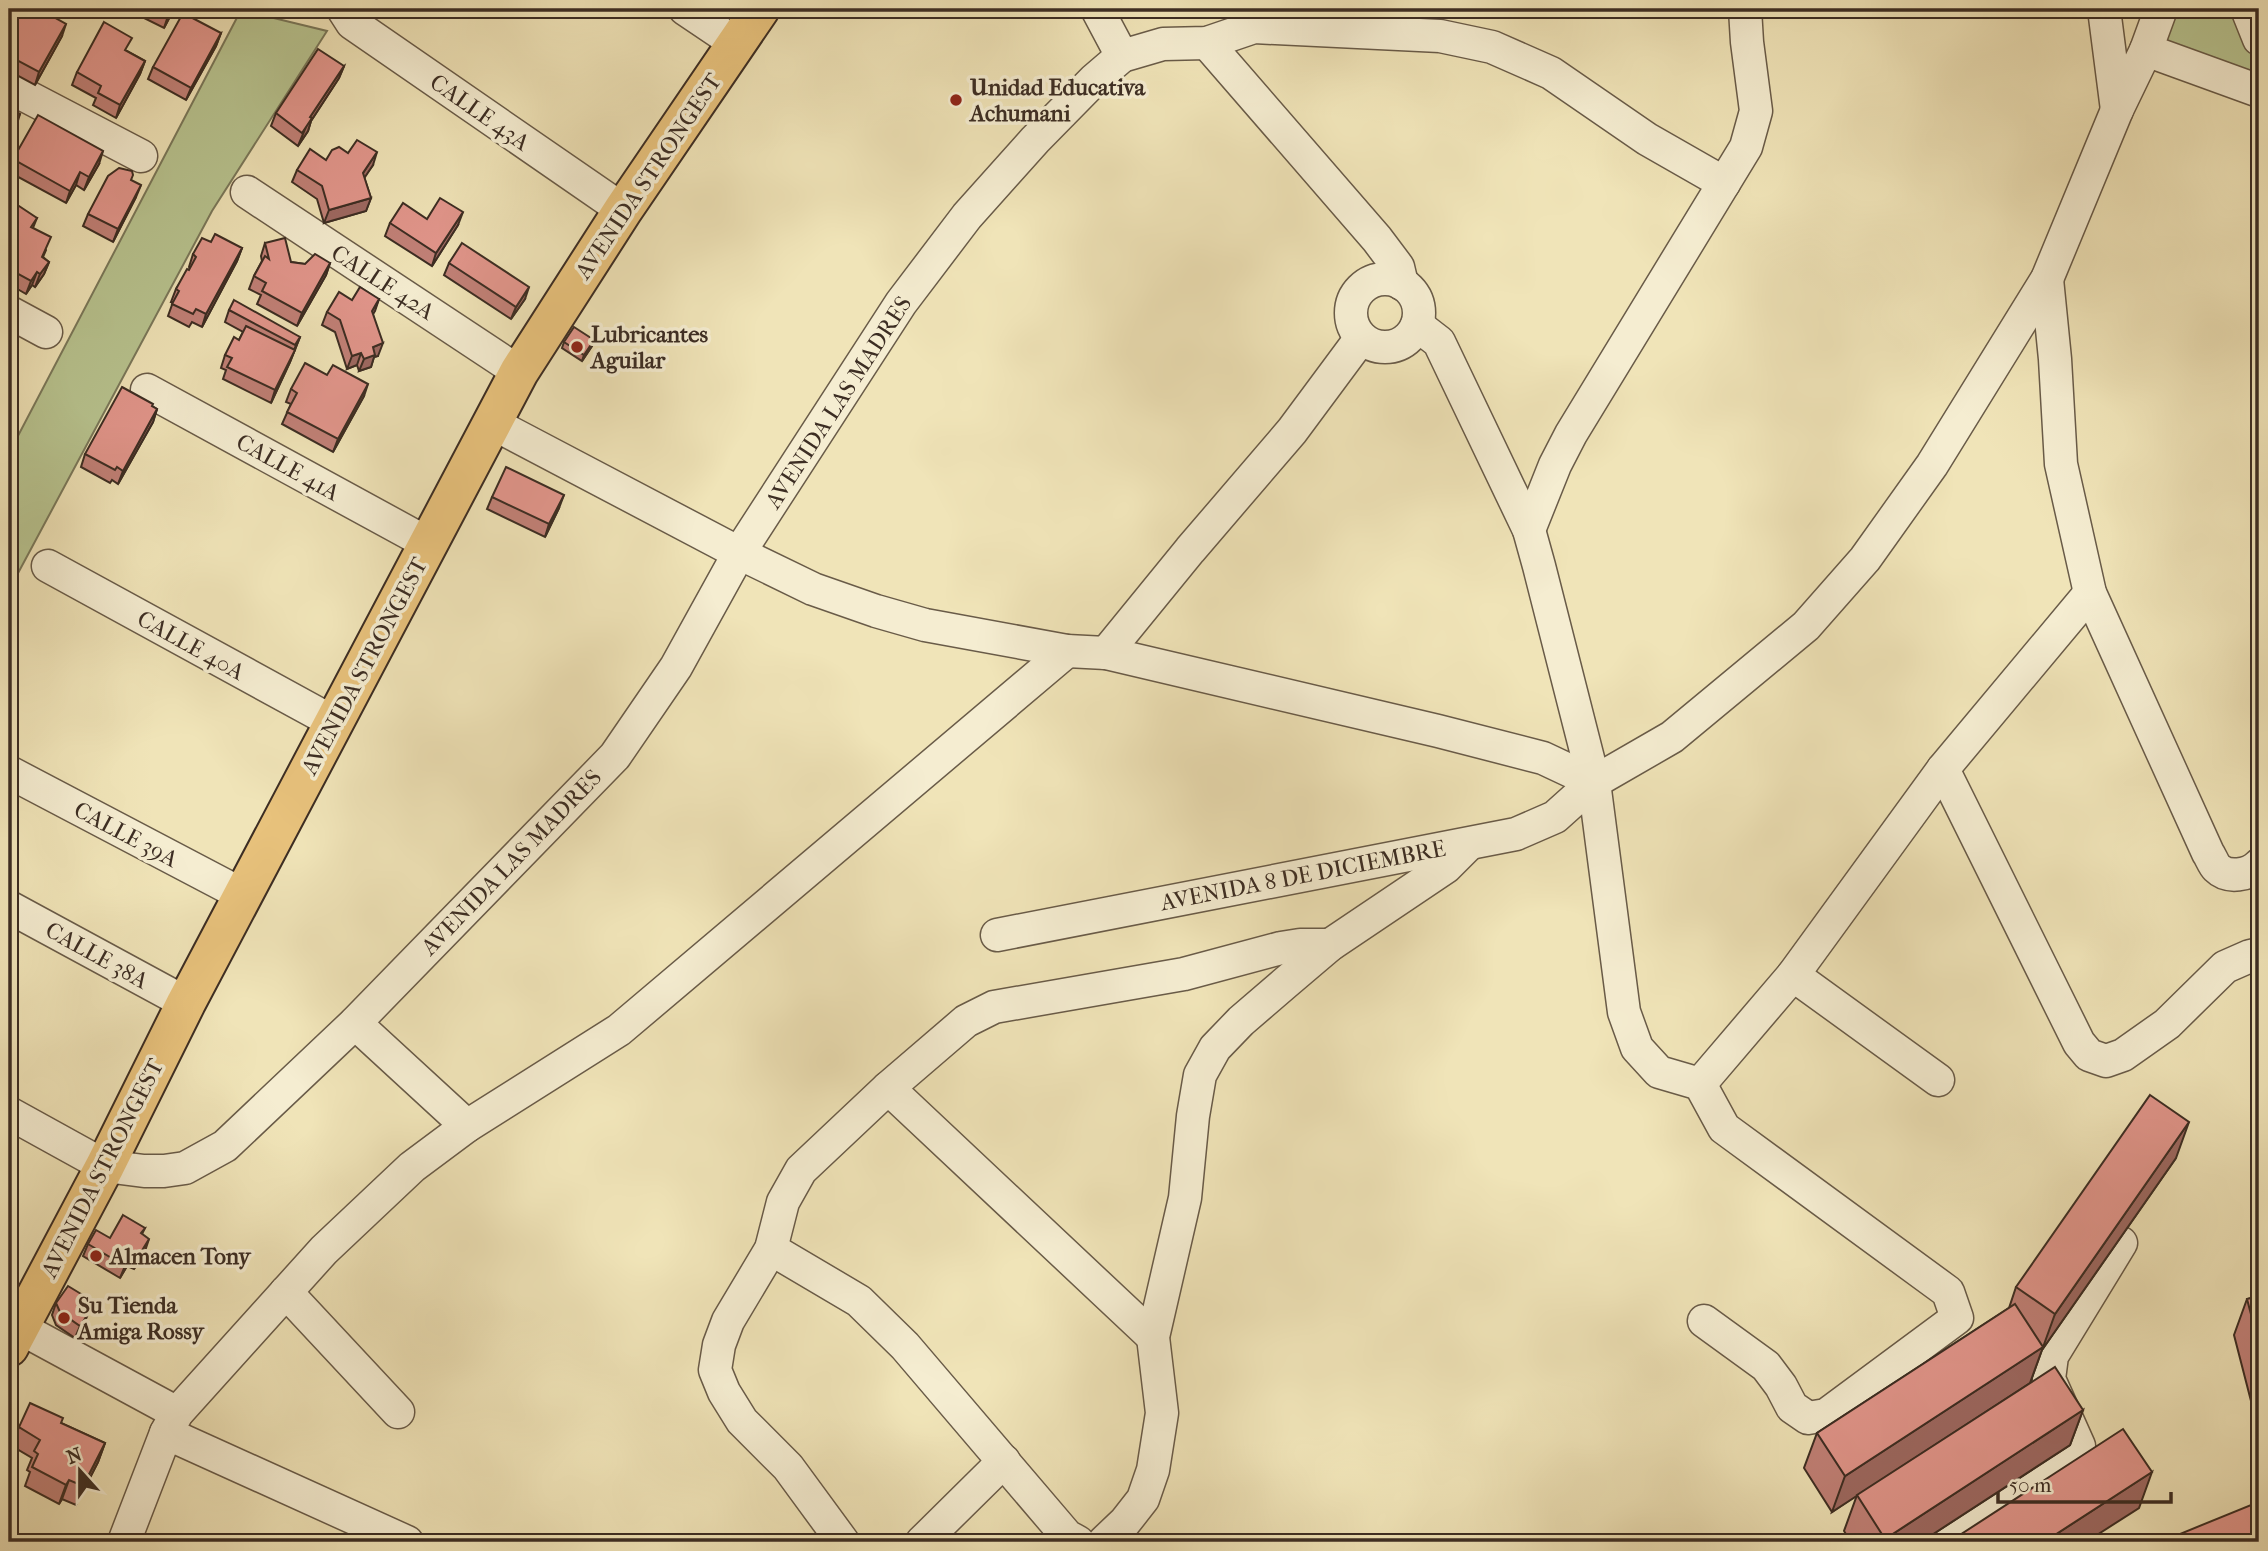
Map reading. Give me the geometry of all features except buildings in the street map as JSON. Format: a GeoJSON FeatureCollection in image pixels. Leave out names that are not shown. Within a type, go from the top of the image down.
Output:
{"type":"FeatureCollection","features":[{"type":"Feature","properties":{"kind":"main road","name":"AVENIDA STRONGEST"},"geometry":{"type":"LineString","coordinates":[[12,1332],[105,1166],[186,1003],[519,372],[623,209],[760,9]]}},
{"type":"Feature","properties":{"kind":"street"},"geometry":{"type":"LineString","coordinates":[[685,9],[737,44]]}},
{"type":"Feature","properties":{"kind":"street"},"geometry":{"type":"LineString","coordinates":[[1097,9],[1122,56]]}},
{"type":"Feature","properties":{"kind":"street"},"geometry":{"type":"LineString","coordinates":[[1529,530],[1555,465],[1571,434],[1746,147],[1756,111],[1745,9]]}},
{"type":"Feature","properties":{"kind":"street"},"geometry":{"type":"LineString","coordinates":[[2104,9],[2116,110]]}},
{"type":"Feature","properties":{"kind":"street","name":"AVENIDA 8 DE DICIEMBRE"},"geometry":{"type":"LineString","coordinates":[[997,935],[1516,834],[1555,817],[1594,782],[1672,737],[1806,626],[1865,559],[1931,465],[2047,279],[2116,110],[2146,50],[2161,9]]}},
{"type":"Feature","properties":{"kind":"street"},"geometry":{"type":"LineString","coordinates":[[2247,9],[2259,39]]}},
{"type":"Feature","properties":{"kind":"street","name":"CALLE 43A"},"geometry":{"type":"LineString","coordinates":[[352,14],[623,209]]}},
{"type":"Feature","properties":{"kind":"street","name":"AVENIDA LAS MADRES"},"geometry":{"type":"LineString","coordinates":[[105,1166],[164,1171],[185,1168],[225,1146],[355,1023],[615,756],[676,667],[739,553],[901,303],[967,216],[1055,120],[1122,56],[1163,44],[1207,43],[1261,18],[1440,36],[1492,47],[1551,73],[1647,139],[1724,183]]}},
{"type":"Feature","properties":{"kind":"street"},"geometry":{"type":"LineString","coordinates":[[1207,43],[1377,239],[1398,267],[1402,285]]}},
{"type":"Feature","properties":{"kind":"street"},"geometry":{"type":"LineString","coordinates":[[2146,50],[2259,91]]}},
{"type":"Feature","properties":{"kind":"street"},"geometry":{"type":"LineString","coordinates":[[9,87],[141,156]]}},
{"type":"Feature","properties":{"kind":"street","name":"CALLE 42A"},"geometry":{"type":"LineString","coordinates":[[247,192],[519,372]]}},
{"type":"Feature","properties":{"kind":"street"},"geometry":{"type":"LineString","coordinates":[[2047,279],[2061,464],[2090,593],[2208,853],[2218,869],[2233,875],[2255,869],[2259,865]]}},
{"type":"Feature","properties":{"kind":"street"},"geometry":{"type":"LineString","coordinates":[[1380,280],[1391,280],[1411,292],[1417,302],[1417,325],[1402,343],[1380,347],[1361,338],[1351,320],[1351,309],[1361,290],[1380,280]]}},
{"type":"Feature","properties":{"kind":"street"},"geometry":{"type":"LineString","coordinates":[[9,313],[46,332]]}},
{"type":"Feature","properties":{"kind":"street"},"geometry":{"type":"LineString","coordinates":[[1417,325],[1439,342],[1529,530],[1594,782],[1624,1012],[1637,1048],[1659,1072],[1700,1084],[1724,1128],[1948,1292],[1956,1318],[1826,1415],[1808,1418],[1792,1407],[1766,1366],[1704,1321]]}},
{"type":"Feature","properties":{"kind":"street"},"geometry":{"type":"LineString","coordinates":[[1106,653],[1292,431],[1361,338]]}},
{"type":"Feature","properties":{"kind":"street","name":"CALLE 41A"},"geometry":{"type":"LineString","coordinates":[[147,390],[429,544]]}},
{"type":"Feature","properties":{"kind":"street"},"geometry":{"type":"LineString","coordinates":[[492,423],[739,553],[814,589],[876,611],[925,625],[1067,651],[1106,653],[1438,731],[1543,758],[1594,782]]}},
{"type":"Feature","properties":{"kind":"street","name":"CALLE 40A"},"geometry":{"type":"LineString","coordinates":[[48,566],[335,723]]}},
{"type":"Feature","properties":{"kind":"street"},"geometry":{"type":"LineString","coordinates":[[1700,1084],[1793,975],[1943,769],[2090,593]]}},
{"type":"Feature","properties":{"kind":"street"},"geometry":{"type":"LineString","coordinates":[[124,1542],[172,1423],[324,1250],[412,1167],[467,1126],[619,1030],[1067,651]]}},
{"type":"Feature","properties":{"kind":"street"},"geometry":{"type":"LineString","coordinates":[[1943,769],[2079,1043],[2089,1055],[2106,1061],[2123,1055],[2166,1024],[2225,967],[2259,954]]}},
{"type":"Feature","properties":{"kind":"street","name":"CALLE 39A"},"geometry":{"type":"LineString","coordinates":[[9,772],[243,895]]}},
{"type":"Feature","properties":{"kind":"street"},"geometry":{"type":"LineString","coordinates":[[1104,1542],[1143,1499],[1153,1470],[1162,1413],[1153,1337],[1185,1198],[1200,1075],[1215,1048],[1241,1021],[1330,945],[1446,867],[1469,844]]}},
{"type":"Feature","properties":{"kind":"street","name":"CALLE 38A"},"geometry":{"type":"LineString","coordinates":[[9,906],[186,1003]]}},
{"type":"Feature","properties":{"kind":"street"},"geometry":{"type":"LineString","coordinates":[[843,1542],[788,1467],[742,1421],[724,1392],[715,1370],[719,1345],[729,1321],[771,1249],[783,1202],[801,1170],[888,1088],[966,1021],[994,1007],[1185,974],[1281,948],[1330,945]]}},
{"type":"Feature","properties":{"kind":"street"},"geometry":{"type":"LineString","coordinates":[[1793,975],[1938,1080]]}},
{"type":"Feature","properties":{"kind":"street"},"geometry":{"type":"LineString","coordinates":[[355,1023],[467,1126]]}},
{"type":"Feature","properties":{"kind":"street"},"geometry":{"type":"LineString","coordinates":[[888,1088],[1153,1337]]}},
{"type":"Feature","properties":{"kind":"street"},"geometry":{"type":"LineString","coordinates":[[9,1113],[105,1166]]}},
{"type":"Feature","properties":{"kind":"street"},"geometry":{"type":"LineString","coordinates":[[1937,1542],[2079,1446],[2049,1379],[2052,1356],[2121,1243]]}},
{"type":"Feature","properties":{"kind":"street"},"geometry":{"type":"LineString","coordinates":[[771,1249],[859,1301],[905,1346],[1067,1535],[1078,1542]]}},
{"type":"Feature","properties":{"kind":"street"},"geometry":{"type":"LineString","coordinates":[[286,1292],[398,1412]]}},
{"type":"Feature","properties":{"kind":"street"},"geometry":{"type":"LineString","coordinates":[[12,1332],[172,1423],[407,1542]]}},
{"type":"Feature","properties":{"kind":"street"},"geometry":{"type":"LineString","coordinates":[[922,1542],[1004,1461]]}},
{"type":"Feature","properties":{"kind":"green space"},"geometry":{"type":"Polygon","coordinates":[[[2161,9],[2247,9],[2259,39],[2259,91],[2146,50],[2161,9]]]}},
{"type":"Feature","properties":{"kind":"green space"},"geometry":{"type":"Polygon","coordinates":[[[241,10],[327,31],[212,211],[9,590],[9,453],[241,10]]]}},
{"type":"Feature","properties":{"kind":"place","name":"Unidad Educativa Achumani"},"geometry":{"type":"Point","coordinates":[956,100]}},
{"type":"Feature","properties":{"kind":"place","name":"Lubricantes Aguilar"},"geometry":{"type":"Point","coordinates":[577,347]}},
{"type":"Feature","properties":{"kind":"place","name":"Almacen Tony"},"geometry":{"type":"Point","coordinates":[96,1256]}},
{"type":"Feature","properties":{"kind":"place","name":"Su Tienda Amiga Rossy"},"geometry":{"type":"Point","coordinates":[64,1318]}}]}
